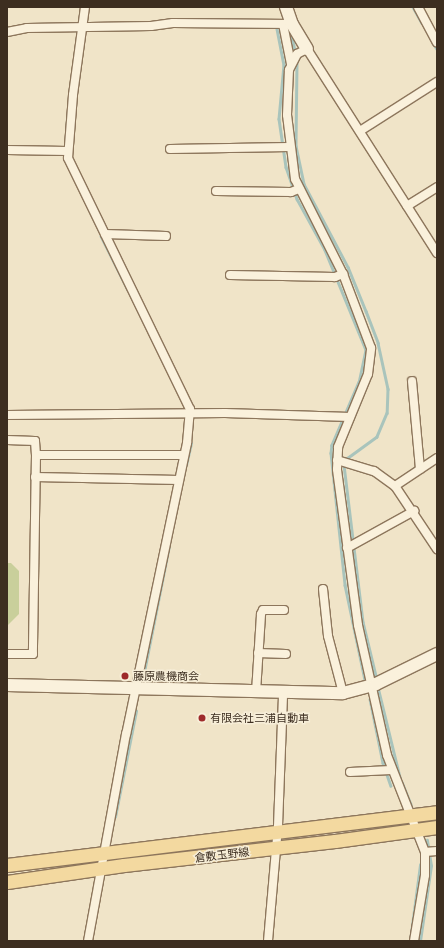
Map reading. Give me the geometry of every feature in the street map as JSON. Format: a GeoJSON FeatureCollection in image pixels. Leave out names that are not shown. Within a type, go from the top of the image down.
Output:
{"type":"FeatureCollection","features":[{"type":"Feature","properties":{"kind":"main road","name":"倉敷玉野線"},"geometry":{"type":"LineString","coordinates":[[7,865],[277,833],[330,824],[411,817],[437,812]]}},
{"type":"Feature","properties":{"kind":"main road","name":"倉敷玉野線"},"geometry":{"type":"LineString","coordinates":[[7,882],[437,827]]}},
{"type":"Feature","properties":{"kind":"street"},"geometry":{"type":"LineString","coordinates":[[85,7],[65,151],[190,405],[184,456],[136,689],[106,854],[88,941]]}},
{"type":"Feature","properties":{"kind":"street"},"geometry":{"type":"LineString","coordinates":[[286,7],[291,64],[284,147],[295,190],[339,276],[371,348],[368,374],[346,417],[341,436],[342,461],[358,625],[376,684],[387,770],[416,830],[431,852],[425,869],[414,941]]}},
{"type":"Feature","properties":{"kind":"street"},"geometry":{"type":"LineString","coordinates":[[418,7],[437,42]]}},
{"type":"Feature","properties":{"kind":"street"},"geometry":{"type":"LineString","coordinates":[[7,32],[83,25],[288,24]]}},
{"type":"Feature","properties":{"kind":"street"},"geometry":{"type":"LineString","coordinates":[[288,24],[307,49],[437,253]]}},
{"type":"Feature","properties":{"kind":"street"},"geometry":{"type":"LineString","coordinates":[[291,64],[297,54],[307,49]]}},
{"type":"Feature","properties":{"kind":"street"},"geometry":{"type":"LineString","coordinates":[[360,131],[437,82]]}},
{"type":"Feature","properties":{"kind":"street"},"geometry":{"type":"LineString","coordinates":[[170,149],[284,147]]}},
{"type":"Feature","properties":{"kind":"street"},"geometry":{"type":"LineString","coordinates":[[7,150],[65,151]]}},
{"type":"Feature","properties":{"kind":"street"},"geometry":{"type":"LineString","coordinates":[[407,206],[437,187]]}},
{"type":"Feature","properties":{"kind":"street"},"geometry":{"type":"LineString","coordinates":[[216,191],[295,190]]}},
{"type":"Feature","properties":{"kind":"street"},"geometry":{"type":"LineString","coordinates":[[105,234],[166,236]]}},
{"type":"Feature","properties":{"kind":"street"},"geometry":{"type":"LineString","coordinates":[[230,275],[339,276]]}},
{"type":"Feature","properties":{"kind":"street"},"geometry":{"type":"LineString","coordinates":[[412,381],[420,469]]}},
{"type":"Feature","properties":{"kind":"street"},"geometry":{"type":"LineString","coordinates":[[7,415],[190,413],[346,417]]}},
{"type":"Feature","properties":{"kind":"street"},"geometry":{"type":"LineString","coordinates":[[7,440],[35,441],[36,455],[33,654],[7,654]]}},
{"type":"Feature","properties":{"kind":"street"},"geometry":{"type":"LineString","coordinates":[[36,455],[184,456]]}},
{"type":"Feature","properties":{"kind":"street"},"geometry":{"type":"LineString","coordinates":[[395,486],[437,458]]}},
{"type":"Feature","properties":{"kind":"street"},"geometry":{"type":"LineString","coordinates":[[342,461],[374,471],[395,486],[414,511],[437,548]]}},
{"type":"Feature","properties":{"kind":"street"},"geometry":{"type":"LineString","coordinates":[[36,478],[179,480]]}},
{"type":"Feature","properties":{"kind":"street"},"geometry":{"type":"LineString","coordinates":[[351,545],[414,511]]}},
{"type":"Feature","properties":{"kind":"street"},"geometry":{"type":"LineString","coordinates":[[323,590],[328,636],[343,693]]}},
{"type":"Feature","properties":{"kind":"street"},"geometry":{"type":"LineString","coordinates":[[256,692],[260,614],[263,610],[284,610]]}},
{"type":"Feature","properties":{"kind":"street"},"geometry":{"type":"LineString","coordinates":[[258,653],[286,654]]}},
{"type":"Feature","properties":{"kind":"street"},"geometry":{"type":"LineString","coordinates":[[7,685],[282,693],[343,693],[376,684],[437,654]]}},
{"type":"Feature","properties":{"kind":"street"},"geometry":{"type":"LineString","coordinates":[[268,941],[277,833],[282,693]]}},
{"type":"Feature","properties":{"kind":"street"},"geometry":{"type":"LineString","coordinates":[[350,772],[387,770]]}},
{"type":"Feature","properties":{"kind":"green space"},"geometry":{"type":"Polygon","coordinates":[[[7,563],[11,563],[19,571],[19,614],[7,626],[7,563]]]}},
{"type":"Feature","properties":{"kind":"waterway"},"geometry":{"type":"LineString","coordinates":[[413,7],[422,23]]}},
{"type":"Feature","properties":{"kind":"waterway"},"geometry":{"type":"LineString","coordinates":[[277,29],[284,65],[279,119],[286,167],[297,199],[325,250],[366,350],[359,382],[332,445],[331,453],[345,585],[365,680]]}},
{"type":"Feature","properties":{"kind":"waterway"},"geometry":{"type":"LineString","coordinates":[[291,32],[295,51]]}},
{"type":"Feature","properties":{"kind":"waterway"},"geometry":{"type":"LineString","coordinates":[[433,43],[437,49]]}},
{"type":"Feature","properties":{"kind":"waterway"},"geometry":{"type":"LineString","coordinates":[[297,63],[296,146],[304,184],[348,267],[378,343],[388,389],[387,413],[377,437],[348,458],[344,465],[363,622],[377,680]]}},
{"type":"Feature","properties":{"kind":"waterway"},"geometry":{"type":"LineString","coordinates":[[65,159],[67,118]]}},
{"type":"Feature","properties":{"kind":"waterway"},"geometry":{"type":"LineString","coordinates":[[101,236],[128,290]]}},
{"type":"Feature","properties":{"kind":"waterway"},"geometry":{"type":"LineString","coordinates":[[186,465],[191,444]]}},
{"type":"Feature","properties":{"kind":"waterway"},"geometry":{"type":"LineString","coordinates":[[143,677],[169,546]]}},
{"type":"Feature","properties":{"kind":"waterway"},"geometry":{"type":"LineString","coordinates":[[378,687],[400,777]]}},
{"type":"Feature","properties":{"kind":"waterway"},"geometry":{"type":"LineString","coordinates":[[370,699],[383,763],[391,786]]}},
{"type":"Feature","properties":{"kind":"waterway"},"geometry":{"type":"LineString","coordinates":[[115,817],[136,711]]}},
{"type":"Feature","properties":{"kind":"waterway"},"geometry":{"type":"LineString","coordinates":[[402,782],[411,804]]}},
{"type":"Feature","properties":{"kind":"waterway"},"geometry":{"type":"LineString","coordinates":[[420,941],[431,866],[427,840]]}},
{"type":"Feature","properties":{"kind":"waterway"},"geometry":{"type":"LineString","coordinates":[[410,941],[420,865]]}},
{"type":"Feature","properties":{"kind":"place","name":"藤原農機商会"},"geometry":{"type":"Point","coordinates":[125,676]}},
{"type":"Feature","properties":{"kind":"place","name":"有限会社三浦自動車"},"geometry":{"type":"Point","coordinates":[202,718]}}]}
